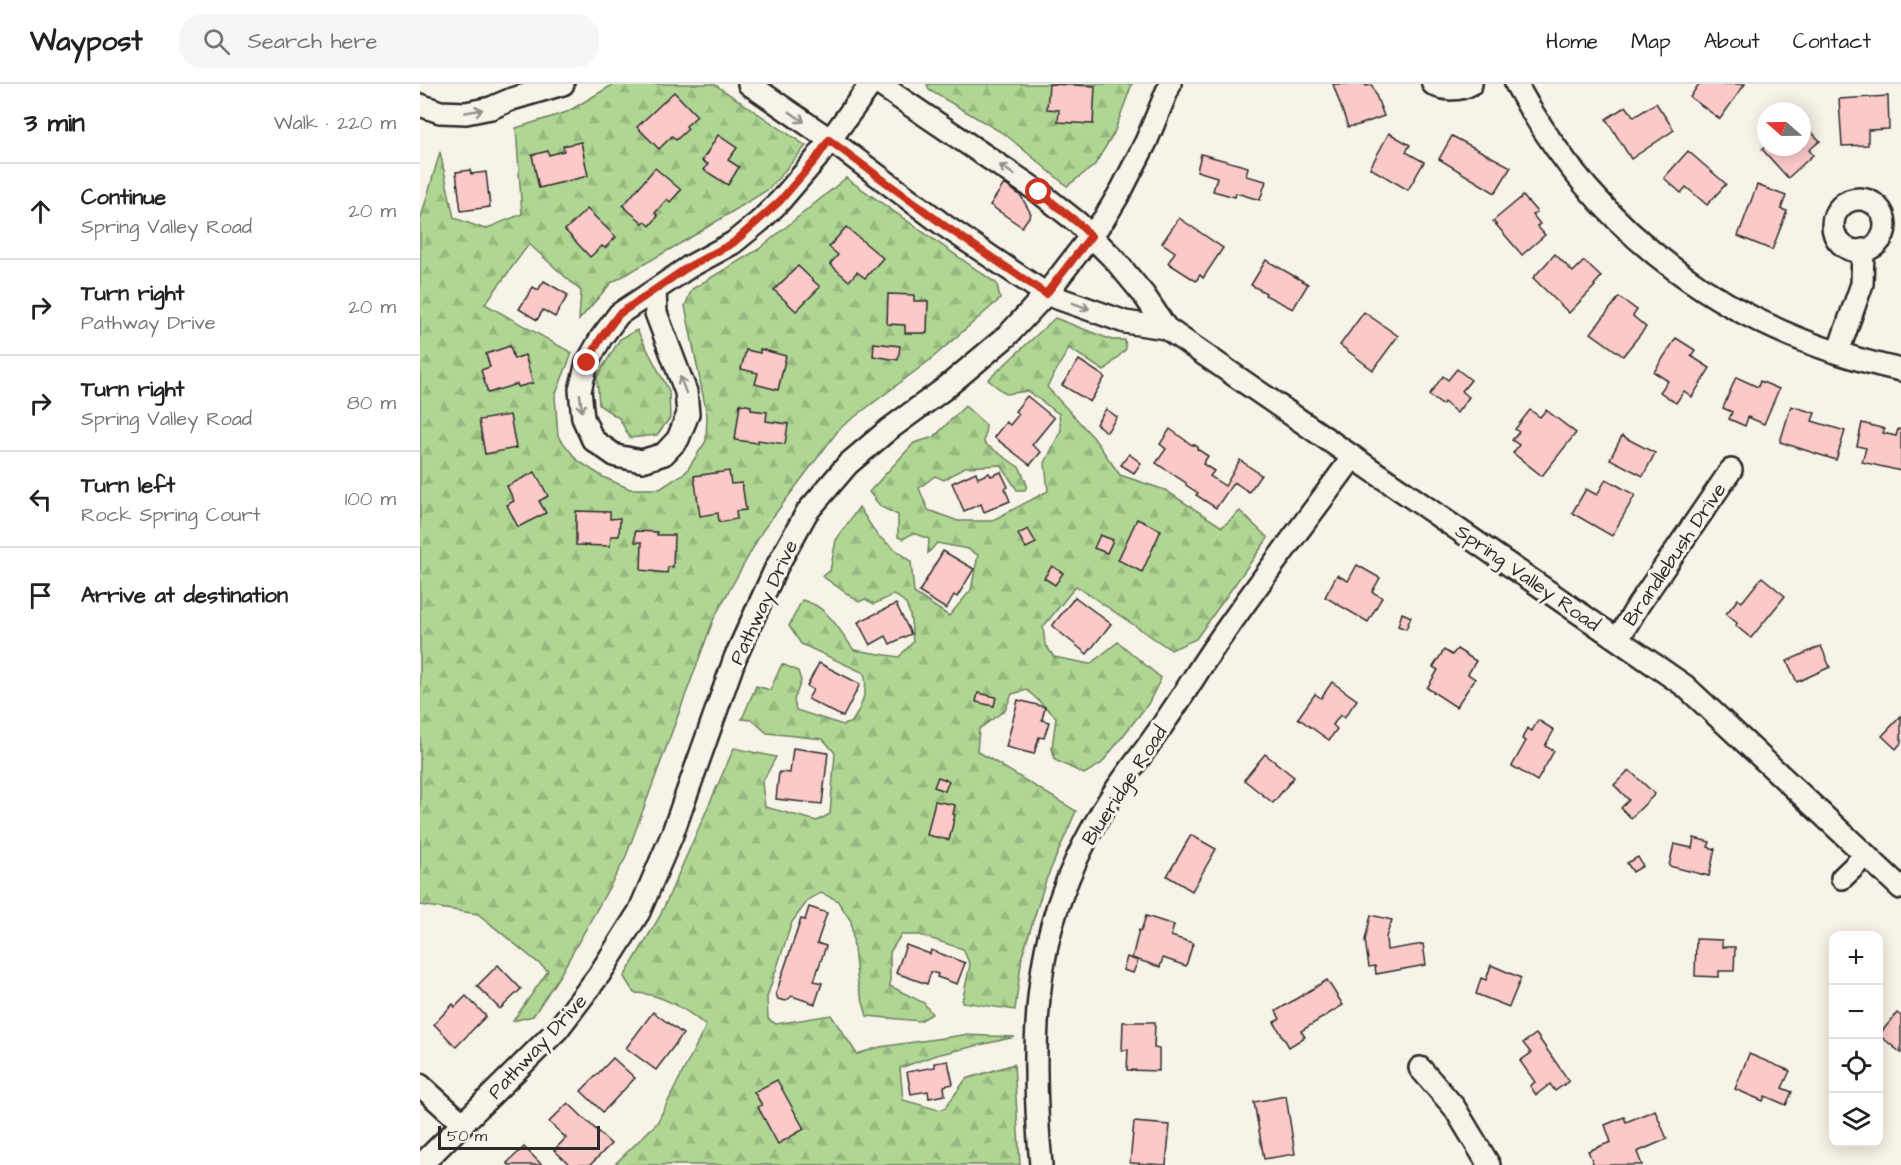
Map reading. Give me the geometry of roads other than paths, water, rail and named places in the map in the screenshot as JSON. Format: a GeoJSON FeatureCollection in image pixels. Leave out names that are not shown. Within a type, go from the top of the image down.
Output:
{"type":"FeatureCollection","features":[{"type":"Feature","properties":{"kind":"street"},"geometry":{"type":"LineString","coordinates":[[420,105],[440,112],[466,113],[491,108],[520,90],[563,84]]}},
{"type":"Feature","properties":{"kind":"street","name":"Spring Valley Road"},"geometry":{"type":"LineString","coordinates":[[749,84],[945,226],[1046,294],[1125,322],[1166,328]]}},
{"type":"Feature","properties":{"kind":"street"},"geometry":{"type":"LineString","coordinates":[[655,290],[656,313],[686,392],[688,414],[678,439],[664,454],[642,461],[616,456],[593,440],[583,418],[580,390],[587,363],[601,338],[619,314],[688,267],[733,243],[760,221],[816,159],[871,84]]}},
{"type":"Feature","properties":{"kind":"street","name":"Spring Valley Road"},"geometry":{"type":"LineString","coordinates":[[879,84],[1039,192],[1078,223],[1115,260],[1144,295],[1166,328],[1685,686],[1901,888]]}},
{"type":"Feature","properties":{"kind":"street","name":"Pathway Drive"},"geometry":{"type":"LineString","coordinates":[[421,1165],[558,1029],[599,975],[639,912],[672,835],[735,658],[776,568],[807,512],[848,464],[1007,336],[1046,294],[1104,219],[1122,189],[1146,142],[1170,84]]}},
{"type":"Feature","properties":{"kind":"street"},"geometry":{"type":"LineString","coordinates":[[1433,84],[1445,89],[1471,84]]}},
{"type":"Feature","properties":{"kind":"street"},"geometry":{"type":"LineString","coordinates":[[1516,84],[1535,119],[1569,167],[1609,212],[1644,245],[1687,279],[1718,299],[1776,329],[1870,363],[1901,370]]}},
{"type":"Feature","properties":{"kind":"street"},"geometry":{"type":"LineString","coordinates":[[1838,352],[1862,284],[1863,250]]}},
{"type":"Feature","properties":{"kind":"street","name":"Blueridge Road"},"geometry":{"type":"LineString","coordinates":[[1041,1165],[1036,1081],[1041,981],[1052,926],[1066,884],[1087,837],[1113,795],[1166,721],[1209,655],[1353,457]]}},
{"type":"Feature","properties":{"kind":"street","name":"Brandlebush Drive"},"geometry":{"type":"LineString","coordinates":[[1618,639],[1639,604],[1731,470]]}},
{"type":"Feature","properties":{"kind":"street"},"geometry":{"type":"LineString","coordinates":[[1842,878],[1866,855]]}},
{"type":"Feature","properties":{"kind":"street"},"geometry":{"type":"LineString","coordinates":[[1420,1068],[1454,1107],[1489,1165]]}},
{"type":"Feature","properties":{"kind":"street"},"geometry":{"type":"LineString","coordinates":[[420,1085],[463,1124]]}}]}
